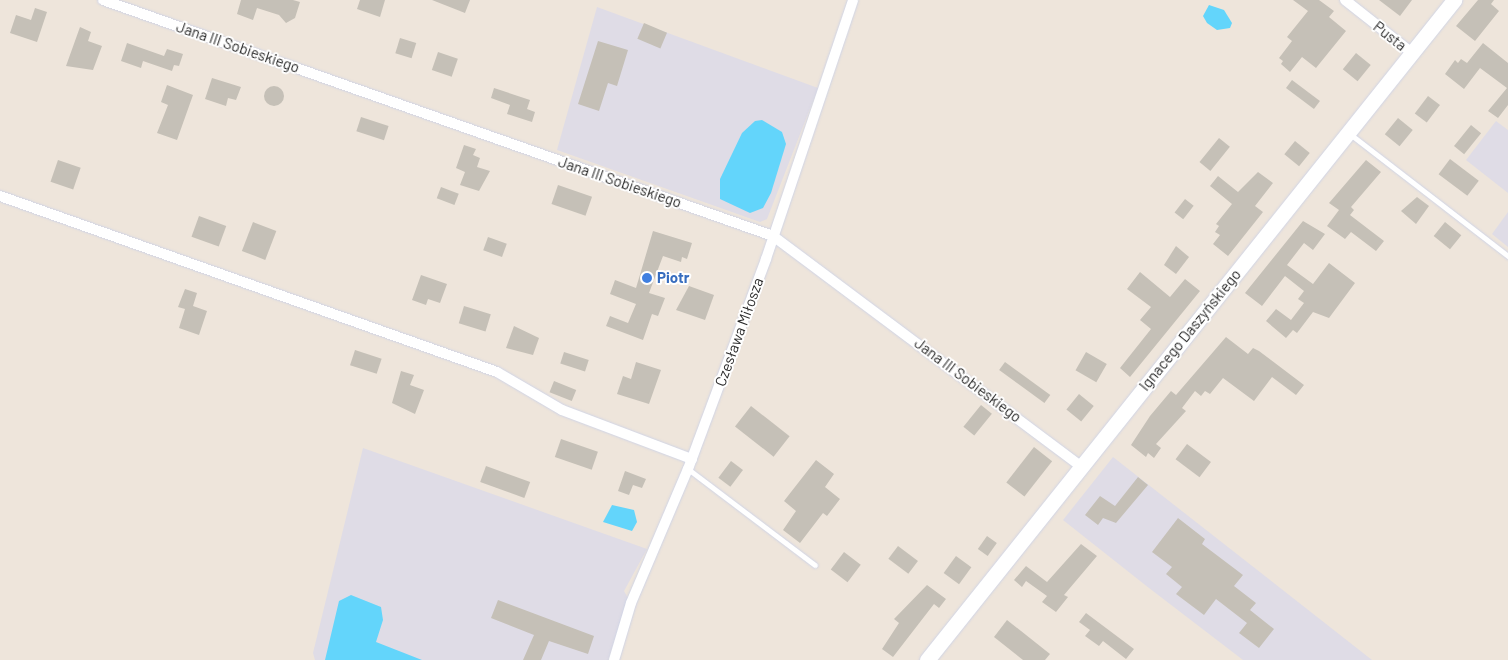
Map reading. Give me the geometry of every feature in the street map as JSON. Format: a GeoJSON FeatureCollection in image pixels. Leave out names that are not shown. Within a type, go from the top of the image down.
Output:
{"type":"FeatureCollection","features":[{"type":"Feature","properties":{"kind":"street","name":"Jana III Sobieskiego"},"geometry":{"type":"LineString","coordinates":[[103,0],[773,236],[1081,466]]}},
{"type":"Feature","properties":{"kind":"street","name":"Czesława Miłosza"},"geometry":{"type":"LineString","coordinates":[[614,660],[631,603],[692,459],[773,236],[853,0]]}},
{"type":"Feature","properties":{"kind":"street","name":"Pusta"},"geometry":{"type":"LineString","coordinates":[[1345,0],[1412,53]]}},
{"type":"Feature","properties":{"kind":"street","name":"Ignacego Daszyńskiego"},"geometry":{"type":"LineString","coordinates":[[927,660],[1454,0]]}},
{"type":"Feature","properties":{"kind":"street"},"geometry":{"type":"LineString","coordinates":[[0,196],[497,372],[562,410],[692,459]]}},
{"type":"Feature","properties":{"kind":"lane"},"geometry":{"type":"LineString","coordinates":[[1348,133],[1508,256]]}},
{"type":"Feature","properties":{"kind":"lane"},"geometry":{"type":"LineString","coordinates":[[688,469],[815,565]]}},
{"type":"Feature","properties":{"kind":"shaded area"},"geometry":{"type":"Polygon","coordinates":[[[597,7],[818,88],[767,219],[760,222],[557,150],[597,7]]]}},
{"type":"Feature","properties":{"kind":"shaded area"},"geometry":{"type":"Polygon","coordinates":[[[1496,121],[1508,130],[1508,193],[1466,160],[1496,121]]]}},
{"type":"Feature","properties":{"kind":"shaded area"},"geometry":{"type":"Polygon","coordinates":[[[1508,212],[1508,247],[1492,234],[1508,212]]]}},
{"type":"Feature","properties":{"kind":"shaded area"},"geometry":{"type":"Polygon","coordinates":[[[363,448],[647,549],[624,591],[628,598],[608,660],[315,660],[313,653],[363,448]]]}},
{"type":"Feature","properties":{"kind":"shaded area"},"geometry":{"type":"Polygon","coordinates":[[[1113,457],[1372,660],[1243,660],[1149,588],[1063,520],[1113,457]]]}},
{"type":"Feature","properties":{"kind":"water"},"geometry":{"type":"Polygon","coordinates":[[[1209,5],[1224,10],[1232,23],[1230,28],[1217,30],[1207,23],[1203,16],[1209,5]]]}},
{"type":"Feature","properties":{"kind":"water"},"geometry":{"type":"Polygon","coordinates":[[[762,120],[782,132],[786,144],[771,193],[763,208],[750,213],[720,199],[720,179],[742,133],[755,121],[762,120]]]}},
{"type":"Feature","properties":{"kind":"water"},"geometry":{"type":"Polygon","coordinates":[[[612,505],[634,510],[637,522],[632,531],[603,522],[612,505]]]}},
{"type":"Feature","properties":{"kind":"water"},"geometry":{"type":"Polygon","coordinates":[[[351,595],[381,607],[383,620],[376,642],[422,660],[325,660],[339,601],[351,595]]]}},
{"type":"Feature","properties":{"kind":"building"},"geometry":{"type":"Polygon","coordinates":[[[241,0],[293,0],[300,2],[295,18],[286,23],[279,15],[257,8],[253,20],[237,14],[241,0]]]}},
{"type":"Feature","properties":{"kind":"building"},"geometry":{"type":"Polygon","coordinates":[[[360,0],[385,0],[380,17],[357,9],[360,0]]]}},
{"type":"Feature","properties":{"kind":"building"},"geometry":{"type":"Polygon","coordinates":[[[432,0],[470,0],[465,13],[432,0]]]}},
{"type":"Feature","properties":{"kind":"building"},"geometry":{"type":"Polygon","coordinates":[[[1293,0],[1319,0],[1334,11],[1329,17],[1346,31],[1316,68],[1302,57],[1290,72],[1281,64],[1283,61],[1279,58],[1292,41],[1287,37],[1308,11],[1293,0]]]}},
{"type":"Feature","properties":{"kind":"building"},"geometry":{"type":"Polygon","coordinates":[[[1379,0],[1412,0],[1400,16],[1379,0]]]}},
{"type":"Feature","properties":{"kind":"building"},"geometry":{"type":"Polygon","coordinates":[[[1478,0],[1494,0],[1491,4],[1499,11],[1475,41],[1456,26],[1478,0]]]}},
{"type":"Feature","properties":{"kind":"building"},"geometry":{"type":"Polygon","coordinates":[[[35,8],[47,12],[37,42],[10,33],[16,15],[31,20],[35,8]]]}},
{"type":"Feature","properties":{"kind":"building"},"geometry":{"type":"Polygon","coordinates":[[[644,23],[667,33],[660,48],[637,39],[644,23]]]}},
{"type":"Feature","properties":{"kind":"building"},"geometry":{"type":"Polygon","coordinates":[[[80,27],[91,32],[88,41],[102,46],[93,70],[66,66],[80,27]]]}},
{"type":"Feature","properties":{"kind":"building"},"geometry":{"type":"Polygon","coordinates":[[[400,38],[416,43],[412,58],[395,53],[400,38]]]}},
{"type":"Feature","properties":{"kind":"building"},"geometry":{"type":"Polygon","coordinates":[[[598,41],[628,50],[617,86],[608,83],[599,111],[578,104],[598,41]]]}},
{"type":"Feature","properties":{"kind":"building"},"geometry":{"type":"Polygon","coordinates":[[[127,43],[164,56],[167,49],[183,54],[179,66],[174,65],[172,71],[143,61],[141,68],[121,61],[127,43]]]}},
{"type":"Feature","properties":{"kind":"building"},"geometry":{"type":"Polygon","coordinates":[[[1483,43],[1508,63],[1508,105],[1498,118],[1488,111],[1507,88],[1480,68],[1464,89],[1445,74],[1455,60],[1458,63],[1461,59],[1467,63],[1483,43]]]}},
{"type":"Feature","properties":{"kind":"building"},"geometry":{"type":"Polygon","coordinates":[[[438,52],[458,59],[452,77],[432,70],[438,52]]]}},
{"type":"Feature","properties":{"kind":"building"},"geometry":{"type":"Polygon","coordinates":[[[1356,53],[1371,65],[1358,81],[1343,69],[1356,53]]]}},
{"type":"Feature","properties":{"kind":"building"},"geometry":{"type":"Polygon","coordinates":[[[212,78],[241,87],[236,100],[228,98],[226,106],[205,99],[212,78]]]}},
{"type":"Feature","properties":{"kind":"building"},"geometry":{"type":"Polygon","coordinates":[[[1292,80],[1320,101],[1314,109],[1286,88],[1292,80]]]}},
{"type":"Feature","properties":{"kind":"building"},"geometry":{"type":"Polygon","coordinates":[[[167,85],[193,95],[177,140],[157,133],[168,105],[161,102],[167,85]]]}},
{"type":"Feature","properties":{"kind":"building"},"geometry":{"type":"Polygon","coordinates":[[[274,86],[281,89],[284,96],[281,103],[274,106],[267,103],[264,96],[267,89],[274,86]]]}},
{"type":"Feature","properties":{"kind":"building"},"geometry":{"type":"Polygon","coordinates":[[[494,88],[530,100],[527,109],[535,112],[532,122],[507,114],[510,105],[491,98],[494,88]]]}},
{"type":"Feature","properties":{"kind":"building"},"geometry":{"type":"Polygon","coordinates":[[[1428,96],[1440,105],[1427,123],[1415,114],[1428,96]]]}},
{"type":"Feature","properties":{"kind":"building"},"geometry":{"type":"Polygon","coordinates":[[[361,117],[389,126],[384,140],[356,131],[361,117]]]}},
{"type":"Feature","properties":{"kind":"building"},"geometry":{"type":"Polygon","coordinates":[[[1398,118],[1413,130],[1400,146],[1385,134],[1398,118]]]}},
{"type":"Feature","properties":{"kind":"building"},"geometry":{"type":"Polygon","coordinates":[[[1471,125],[1481,133],[1464,154],[1454,146],[1471,125]]]}},
{"type":"Feature","properties":{"kind":"building"},"geometry":{"type":"Polygon","coordinates":[[[1219,138],[1230,147],[1210,171],[1199,162],[1219,138]]]}},
{"type":"Feature","properties":{"kind":"building"},"geometry":{"type":"Polygon","coordinates":[[[1295,141],[1310,153],[1299,166],[1284,154],[1295,141]]]}},
{"type":"Feature","properties":{"kind":"building"},"geometry":{"type":"Polygon","coordinates":[[[464,145],[476,149],[473,155],[480,158],[477,167],[490,171],[479,191],[460,185],[465,172],[456,168],[464,145]]]}},
{"type":"Feature","properties":{"kind":"building"},"geometry":{"type":"Polygon","coordinates":[[[1450,159],[1479,181],[1467,196],[1439,174],[1450,159]]]}},
{"type":"Feature","properties":{"kind":"building"},"geometry":{"type":"Polygon","coordinates":[[[58,160],[81,168],[73,190],[51,182],[58,160]]]}},
{"type":"Feature","properties":{"kind":"building"},"geometry":{"type":"Polygon","coordinates":[[[1366,160],[1381,172],[1351,207],[1354,210],[1350,215],[1384,241],[1376,251],[1351,232],[1345,239],[1327,226],[1339,210],[1329,203],[1366,160]]]}},
{"type":"Feature","properties":{"kind":"building"},"geometry":{"type":"Polygon","coordinates":[[[1258,172],[1273,183],[1255,206],[1263,212],[1228,256],[1213,244],[1220,235],[1215,232],[1219,226],[1216,224],[1232,204],[1210,186],[1218,176],[1238,192],[1258,172]]]}},
{"type":"Feature","properties":{"kind":"building"},"geometry":{"type":"Polygon","coordinates":[[[558,185],[592,197],[586,216],[551,204],[558,185]]]}},
{"type":"Feature","properties":{"kind":"building"},"geometry":{"type":"Polygon","coordinates":[[[441,187],[459,194],[454,205],[437,198],[441,187]]]}},
{"type":"Feature","properties":{"kind":"building"},"geometry":{"type":"Polygon","coordinates":[[[1417,197],[1429,206],[1416,224],[1401,211],[1417,197]]]}},
{"type":"Feature","properties":{"kind":"building"},"geometry":{"type":"Polygon","coordinates":[[[1185,199],[1194,206],[1183,219],[1175,212],[1185,199]]]}},
{"type":"Feature","properties":{"kind":"building"},"geometry":{"type":"Polygon","coordinates":[[[199,216],[226,226],[219,247],[191,237],[199,216]]]}},
{"type":"Feature","properties":{"kind":"building"},"geometry":{"type":"Polygon","coordinates":[[[1303,221],[1325,234],[1313,250],[1304,243],[1287,265],[1313,284],[1329,263],[1355,283],[1329,318],[1313,312],[1297,333],[1293,330],[1286,338],[1266,321],[1276,309],[1291,320],[1304,303],[1298,299],[1304,291],[1285,276],[1262,306],[1245,293],[1303,221]]]}},
{"type":"Feature","properties":{"kind":"building"},"geometry":{"type":"Polygon","coordinates":[[[253,222],[276,231],[265,260],[242,251],[253,222]]]}},
{"type":"Feature","properties":{"kind":"building"},"geometry":{"type":"Polygon","coordinates":[[[1445,222],[1461,235],[1450,249],[1434,236],[1445,222]]]}},
{"type":"Feature","properties":{"kind":"building"},"geometry":{"type":"Polygon","coordinates":[[[653,231],[692,243],[687,259],[682,257],[681,262],[663,256],[649,293],[665,298],[658,316],[652,314],[643,340],[606,326],[610,316],[628,323],[636,304],[610,294],[615,280],[636,288],[653,231]]]}},
{"type":"Feature","properties":{"kind":"building"},"geometry":{"type":"Polygon","coordinates":[[[488,237],[507,244],[502,257],[483,250],[488,237]]]}},
{"type":"Feature","properties":{"kind":"building"},"geometry":{"type":"Polygon","coordinates":[[[1176,246],[1189,257],[1176,274],[1164,265],[1176,246]]]}},
{"type":"Feature","properties":{"kind":"building"},"geometry":{"type":"Polygon","coordinates":[[[1140,272],[1170,297],[1185,279],[1200,291],[1130,377],[1120,368],[1151,329],[1140,320],[1151,307],[1127,289],[1140,272]]]}},
{"type":"Feature","properties":{"kind":"building"},"geometry":{"type":"Polygon","coordinates":[[[421,275],[447,284],[440,303],[428,299],[426,305],[412,300],[421,275]]]}},
{"type":"Feature","properties":{"kind":"building"},"geometry":{"type":"Polygon","coordinates":[[[689,286],[714,295],[705,320],[676,310],[689,286]]]}},
{"type":"Feature","properties":{"kind":"building"},"geometry":{"type":"Polygon","coordinates":[[[185,289],[197,293],[193,306],[207,311],[199,335],[179,328],[185,309],[178,307],[185,289]]]}},
{"type":"Feature","properties":{"kind":"building"},"geometry":{"type":"Polygon","coordinates":[[[464,306],[491,314],[486,331],[459,323],[464,306]]]}},
{"type":"Feature","properties":{"kind":"building"},"geometry":{"type":"Polygon","coordinates":[[[514,326],[539,338],[533,355],[506,348],[514,326]]]}},
{"type":"Feature","properties":{"kind":"building"},"geometry":{"type":"Polygon","coordinates":[[[1226,337],[1248,354],[1253,348],[1259,351],[1304,385],[1296,395],[1272,377],[1254,401],[1223,378],[1210,394],[1205,391],[1201,396],[1195,391],[1182,408],[1186,411],[1156,444],[1161,448],[1154,458],[1148,453],[1146,457],[1131,445],[1150,416],[1171,391],[1176,395],[1226,337]]]}},
{"type":"Feature","properties":{"kind":"building"},"geometry":{"type":"Polygon","coordinates":[[[355,350],[382,359],[377,374],[350,365],[355,350]]]}},
{"type":"Feature","properties":{"kind":"building"},"geometry":{"type":"Polygon","coordinates":[[[564,352],[589,360],[585,371],[560,363],[564,352]]]}},
{"type":"Feature","properties":{"kind":"building"},"geometry":{"type":"Polygon","coordinates":[[[1086,352],[1107,364],[1096,382],[1076,370],[1086,352]]]}},
{"type":"Feature","properties":{"kind":"building"},"geometry":{"type":"Polygon","coordinates":[[[636,362],[661,370],[649,404],[617,394],[623,376],[631,379],[636,362]]]}},
{"type":"Feature","properties":{"kind":"building"},"geometry":{"type":"Polygon","coordinates":[[[1005,362],[1050,395],[1044,403],[999,370],[1005,362]]]}},
{"type":"Feature","properties":{"kind":"building"},"geometry":{"type":"Polygon","coordinates":[[[401,371],[414,375],[410,385],[424,390],[415,414],[392,403],[401,371]]]}},
{"type":"Feature","properties":{"kind":"building"},"geometry":{"type":"Polygon","coordinates":[[[554,381],[576,390],[572,401],[550,392],[554,381]]]}},
{"type":"Feature","properties":{"kind":"building"},"geometry":{"type":"Polygon","coordinates":[[[1079,394],[1094,406],[1081,422],[1066,410],[1079,394]]]}},
{"type":"Feature","properties":{"kind":"building"},"geometry":{"type":"Polygon","coordinates":[[[981,405],[992,414],[974,436],[963,427],[981,405]]]}},
{"type":"Feature","properties":{"kind":"building"},"geometry":{"type":"Polygon","coordinates":[[[751,406],[790,436],[774,457],[735,426],[751,406]]]}},
{"type":"Feature","properties":{"kind":"building"},"geometry":{"type":"Polygon","coordinates":[[[561,439],[598,452],[592,470],[555,457],[561,439]]]}},
{"type":"Feature","properties":{"kind":"building"},"geometry":{"type":"Polygon","coordinates":[[[1187,444],[1211,462],[1200,477],[1176,459],[1187,444]]]}},
{"type":"Feature","properties":{"kind":"building"},"geometry":{"type":"Polygon","coordinates":[[[1034,447],[1052,461],[1024,497],[1006,482],[1034,447]]]}},
{"type":"Feature","properties":{"kind":"building"},"geometry":{"type":"Polygon","coordinates":[[[816,460],[834,474],[825,487],[840,499],[827,516],[823,513],[800,543],[783,530],[796,511],[784,501],[816,460]]]}},
{"type":"Feature","properties":{"kind":"building"},"geometry":{"type":"Polygon","coordinates":[[[731,461],[743,470],[730,487],[718,478],[731,461]]]}},
{"type":"Feature","properties":{"kind":"building"},"geometry":{"type":"Polygon","coordinates":[[[486,466],[530,482],[524,498],[480,482],[486,466]]]}},
{"type":"Feature","properties":{"kind":"building"},"geometry":{"type":"Polygon","coordinates":[[[625,471],[646,479],[642,488],[633,485],[629,495],[618,491],[625,471]]]}},
{"type":"Feature","properties":{"kind":"building"},"geometry":{"type":"Polygon","coordinates":[[[1138,477],[1148,485],[1116,523],[1103,518],[1098,525],[1085,515],[1100,496],[1115,506],[1138,477]]]}},
{"type":"Feature","properties":{"kind":"building"},"geometry":{"type":"Polygon","coordinates":[[[1178,518],[1205,539],[1202,544],[1243,575],[1234,586],[1256,603],[1250,610],[1274,629],[1259,648],[1239,633],[1247,623],[1216,599],[1204,615],[1176,594],[1182,587],[1166,574],[1172,567],[1152,552],[1178,518]]]}},
{"type":"Feature","properties":{"kind":"building"},"geometry":{"type":"Polygon","coordinates":[[[987,536],[997,543],[988,556],[978,549],[987,536]]]}},
{"type":"Feature","properties":{"kind":"building"},"geometry":{"type":"Polygon","coordinates":[[[1081,544],[1097,556],[1064,595],[1068,597],[1056,612],[1042,602],[1047,596],[1026,581],[1022,587],[1014,580],[1026,566],[1047,582],[1081,544]]]}},
{"type":"Feature","properties":{"kind":"building"},"geometry":{"type":"Polygon","coordinates":[[[898,546],[918,561],[908,574],[888,559],[898,546]]]}},
{"type":"Feature","properties":{"kind":"building"},"geometry":{"type":"Polygon","coordinates":[[[844,552],[861,565],[848,582],[831,570],[844,552]]]}},
{"type":"Feature","properties":{"kind":"building"},"geometry":{"type":"Polygon","coordinates":[[[956,556],[971,567],[959,584],[944,573],[956,556]]]}},
{"type":"Feature","properties":{"kind":"building"},"geometry":{"type":"Polygon","coordinates":[[[927,585],[946,599],[939,608],[934,604],[893,657],[882,649],[899,623],[894,619],[927,585]]]}},
{"type":"Feature","properties":{"kind":"building"},"geometry":{"type":"Polygon","coordinates":[[[498,600],[594,636],[588,654],[549,641],[541,660],[523,660],[534,635],[491,618],[498,600]]]}},
{"type":"Feature","properties":{"kind":"building"},"geometry":{"type":"Polygon","coordinates":[[[1086,613],[1134,649],[1126,659],[1103,641],[1099,646],[1085,636],[1090,630],[1079,622],[1086,613]]]}},
{"type":"Feature","properties":{"kind":"building"},"geometry":{"type":"Polygon","coordinates":[[[1007,620],[1050,654],[1045,660],[1023,660],[994,637],[1007,620]]]}},
{"type":"Feature","properties":{"kind":"place","name":"Piotr"},"geometry":{"type":"Point","coordinates":[647,278]}}]}
